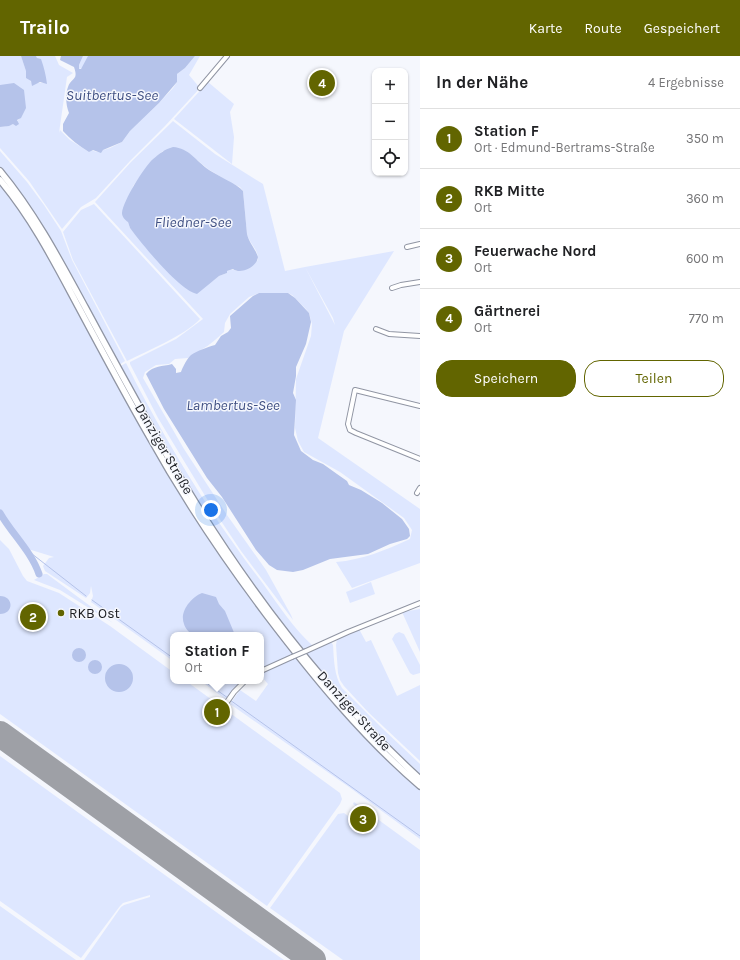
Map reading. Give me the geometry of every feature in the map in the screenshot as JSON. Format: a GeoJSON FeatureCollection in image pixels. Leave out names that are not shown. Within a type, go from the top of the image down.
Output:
{"type":"FeatureCollection","features":[{"type":"Feature","properties":{"kind":"highway","name":"Danziger Straße"},"geometry":{"type":"LineString","coordinates":[[0,171],[37,221],[180,479],[246,578],[318,672],[382,744],[420,780]]}},
{"type":"Feature","properties":{"kind":"highway","name":"Danziger Straße"},"geometry":{"type":"LineString","coordinates":[[0,180],[32,224],[53,259],[126,396],[176,482],[242,581],[289,645],[344,712],[378,747],[420,786]]}},
{"type":"Feature","properties":{"kind":"street"},"geometry":{"type":"LineString","coordinates":[[200,88],[227,56]]}},
{"type":"Feature","properties":{"kind":"street"},"geometry":{"type":"LineString","coordinates":[[407,246],[420,244]]}},
{"type":"Feature","properties":{"kind":"street"},"geometry":{"type":"LineString","coordinates":[[392,288],[420,282]]}},
{"type":"Feature","properties":{"kind":"street"},"geometry":{"type":"LineString","coordinates":[[376,329],[388,334],[420,336]]}},
{"type":"Feature","properties":{"kind":"street"},"geometry":{"type":"LineString","coordinates":[[420,406],[355,390],[348,424],[350,430],[356,433],[420,459]]}},
{"type":"Feature","properties":{"kind":"street"},"geometry":{"type":"LineString","coordinates":[[264,670],[348,632],[420,603]]}},
{"type":"Feature","properties":{"kind":"street"},"geometry":{"type":"LineString","coordinates":[[227,702],[242,684]]}},
{"type":"Feature","properties":{"kind":"shaded area"},"geometry":{"type":"Polygon","coordinates":[[[0,56],[21,56],[29,79],[32,83],[43,83],[45,74],[36,56],[55,56],[59,65],[73,73],[67,77],[59,133],[60,130],[70,140],[89,152],[91,150],[97,152],[122,142],[130,131],[173,88],[177,82],[177,74],[185,68],[195,56],[200,56],[189,75],[200,88],[96,198],[81,207],[62,229],[29,181],[0,148],[0,127],[14,124],[21,117],[25,109],[0,85],[0,56]]]}},
{"type":"Feature","properties":{"kind":"shaded area"},"geometry":{"type":"Polygon","coordinates":[[[83,56],[88,57],[82,68],[79,69],[79,65],[83,56]]]}},
{"type":"Feature","properties":{"kind":"shaded area"},"geometry":{"type":"Polygon","coordinates":[[[208,82],[234,104],[230,112],[234,137],[232,164],[174,119],[208,82]]]}},
{"type":"Feature","properties":{"kind":"shaded area"},"geometry":{"type":"Polygon","coordinates":[[[173,121],[215,154],[263,184],[285,271],[305,267],[394,251],[344,331],[318,438],[420,509],[420,563],[352,588],[336,562],[365,557],[392,547],[410,539],[412,530],[404,518],[340,472],[304,452],[298,441],[295,428],[296,379],[311,336],[312,324],[309,313],[292,295],[288,293],[259,293],[249,297],[230,314],[225,323],[224,332],[210,344],[188,358],[175,359],[169,364],[156,365],[145,372],[143,378],[184,449],[227,515],[266,570],[293,620],[241,551],[213,509],[158,418],[130,364],[130,362],[176,339],[203,319],[95,202],[131,162],[173,121]],[[163,151],[153,159],[133,186],[128,222],[130,228],[159,262],[182,285],[211,282],[219,276],[227,273],[227,271],[243,270],[250,267],[258,260],[257,253],[247,234],[243,191],[240,187],[208,169],[190,154],[163,151]],[[305,267],[335,325],[333,318],[305,267]]]}},
{"type":"Feature","properties":{"kind":"shaded area"},"geometry":{"type":"Polygon","coordinates":[[[0,151],[27,182],[61,231],[72,260],[125,361],[119,365],[39,219],[0,167],[0,151]]]}},
{"type":"Feature","properties":{"kind":"shaded area"},"geometry":{"type":"Polygon","coordinates":[[[0,184],[21,213],[50,260],[136,419],[178,492],[234,574],[294,654],[264,667],[264,632],[170,632],[170,659],[91,602],[93,596],[91,586],[90,593],[86,598],[45,571],[43,566],[49,558],[54,557],[28,549],[0,509],[0,184]]]}},
{"type":"Feature","properties":{"kind":"shaded area"},"geometry":{"type":"Polygon","coordinates":[[[94,204],[200,319],[176,337],[127,361],[73,260],[63,232],[81,210],[94,204]]]}},
{"type":"Feature","properties":{"kind":"shaded area"},"geometry":{"type":"Polygon","coordinates":[[[126,363],[157,421],[207,505],[244,559],[287,617],[313,646],[303,651],[210,522],[158,437],[119,367],[126,363]]]}},
{"type":"Feature","properties":{"kind":"shaded area"},"geometry":{"type":"Polygon","coordinates":[[[0,540],[9,549],[27,581],[59,593],[110,626],[170,670],[170,684],[190,684],[340,793],[342,799],[340,804],[267,906],[0,714],[0,540]]]}},
{"type":"Feature","properties":{"kind":"shaded area"},"geometry":{"type":"Polygon","coordinates":[[[44,574],[47,574],[113,623],[60,590],[34,580],[44,574]]]}},
{"type":"Feature","properties":{"kind":"shaded area"},"geometry":{"type":"Polygon","coordinates":[[[371,582],[375,594],[350,603],[346,592],[371,582]]]}},
{"type":"Feature","properties":{"kind":"shaded area"},"geometry":{"type":"Polygon","coordinates":[[[420,609],[420,652],[402,612],[420,609]]]}},
{"type":"Feature","properties":{"kind":"shaded area"},"geometry":{"type":"Polygon","coordinates":[[[359,629],[366,642],[371,640],[397,696],[420,685],[420,761],[368,712],[340,680],[338,673],[337,639],[359,629]]]}},
{"type":"Feature","properties":{"kind":"shaded area"},"geometry":{"type":"Polygon","coordinates":[[[399,632],[404,634],[420,665],[420,673],[413,675],[410,673],[392,639],[395,634],[399,632]]]}},
{"type":"Feature","properties":{"kind":"shaded area"},"geometry":{"type":"Polygon","coordinates":[[[331,642],[333,645],[336,673],[342,688],[420,764],[420,839],[349,787],[230,704],[240,690],[256,701],[268,684],[264,679],[264,672],[331,642]]]}},
{"type":"Feature","properties":{"kind":"shaded area"},"geometry":{"type":"Polygon","coordinates":[[[205,684],[239,684],[225,699],[205,684]]]}},
{"type":"Feature","properties":{"kind":"shaded area"},"geometry":{"type":"Polygon","coordinates":[[[0,756],[284,960],[84,960],[121,907],[150,897],[150,895],[123,903],[81,958],[0,901],[0,756]]]}},
{"type":"Feature","properties":{"kind":"shaded area"},"geometry":{"type":"Polygon","coordinates":[[[354,802],[420,850],[420,960],[343,960],[270,908],[338,814],[344,813],[366,829],[374,818],[353,804],[354,802]]]}},
{"type":"Feature","properties":{"kind":"shaded area"},"geometry":{"type":"Polygon","coordinates":[[[0,906],[76,960],[0,960],[0,906]]]}},
{"type":"Feature","properties":{"kind":"water"},"geometry":{"type":"Polygon","coordinates":[[[21,56],[36,56],[37,58],[41,59],[47,84],[40,82],[32,86],[31,81],[26,78],[26,71],[21,56]]]}},
{"type":"Feature","properties":{"kind":"water","name":"Suitbertus-See"},"geometry":{"type":"Polygon","coordinates":[[[61,56],[83,56],[79,65],[79,69],[81,69],[88,56],[195,56],[185,68],[177,74],[177,82],[159,103],[130,131],[122,142],[103,150],[101,153],[93,150],[89,152],[63,131],[63,124],[69,113],[66,93],[69,84],[76,75],[74,67],[60,60],[61,56]]]}},
{"type":"Feature","properties":{"kind":"water"},"geometry":{"type":"Polygon","coordinates":[[[14,83],[24,90],[26,108],[21,118],[17,120],[19,124],[16,126],[13,124],[0,127],[0,85],[14,83]]]}},
{"type":"Feature","properties":{"kind":"water","name":"Fliedner-See"},"geometry":{"type":"Polygon","coordinates":[[[173,147],[188,152],[209,170],[243,191],[247,234],[258,257],[257,261],[252,267],[240,271],[233,269],[227,271],[227,273],[219,276],[197,294],[189,291],[161,266],[130,228],[128,222],[122,214],[123,208],[134,184],[144,169],[158,155],[173,147]]]}},
{"type":"Feature","properties":{"kind":"water","name":"Lambertus-See"},"geometry":{"type":"Polygon","coordinates":[[[259,293],[288,293],[295,298],[309,313],[311,322],[306,344],[296,367],[293,393],[296,400],[294,435],[301,451],[347,481],[349,485],[361,490],[382,503],[402,519],[409,529],[410,536],[407,539],[390,544],[368,554],[330,559],[303,570],[293,572],[277,570],[269,565],[256,550],[222,497],[207,478],[164,409],[146,374],[155,368],[172,364],[176,369],[176,373],[181,372],[191,355],[215,345],[221,336],[228,332],[231,328],[230,316],[253,296],[259,293]]]}},
{"type":"Feature","properties":{"kind":"water"},"geometry":{"type":"Polygon","coordinates":[[[202,593],[216,597],[219,604],[225,611],[234,632],[189,632],[187,630],[183,619],[183,614],[187,605],[202,593]]]}},
{"type":"Feature","properties":{"kind":"water"},"geometry":{"type":"Polygon","coordinates":[[[0,596],[8,599],[10,602],[10,608],[5,613],[0,614],[0,596]]]}},
{"type":"Feature","properties":{"kind":"water"},"geometry":{"type":"Polygon","coordinates":[[[76,648],[82,648],[86,652],[86,658],[82,662],[76,662],[72,658],[72,652],[76,648]]]}},
{"type":"Feature","properties":{"kind":"water"},"geometry":{"type":"Polygon","coordinates":[[[92,660],[98,660],[102,664],[102,670],[98,674],[92,674],[88,670],[88,664],[92,660]]]}},
{"type":"Feature","properties":{"kind":"water"},"geometry":{"type":"Polygon","coordinates":[[[119,664],[129,668],[133,678],[129,688],[119,692],[109,688],[105,678],[109,668],[119,664]]]}},
{"type":"Feature","properties":{"kind":"waterway"},"geometry":{"type":"LineString","coordinates":[[0,513],[26,550],[39,574]]}},
{"type":"Feature","properties":{"kind":"waterway"},"geometry":{"type":"LineString","coordinates":[[27,550],[86,596]]}},
{"type":"Feature","properties":{"kind":"waterway"},"geometry":{"type":"LineString","coordinates":[[92,600],[170,656]]}},
{"type":"Feature","properties":{"kind":"waterway"},"geometry":{"type":"LineString","coordinates":[[208,684],[228,698]]}},
{"type":"Feature","properties":{"kind":"waterway"},"geometry":{"type":"LineString","coordinates":[[230,700],[420,836]]}},
{"type":"Feature","properties":{"kind":"runway"},"geometry":{"type":"LineString","coordinates":[[0,734],[313,960]]}},
{"type":"Feature","properties":{"kind":"place","name":"Gärtnerei"},"geometry":{"type":"Point","coordinates":[322,83]}},
{"type":"Feature","properties":{"kind":"place","name":"RKB Ost"},"geometry":{"type":"Point","coordinates":[61,613]}},
{"type":"Feature","properties":{"kind":"place","name":"RKB Mitte"},"geometry":{"type":"Point","coordinates":[33,617]}},
{"type":"Feature","properties":{"kind":"place","name":"Station F"},"geometry":{"type":"Point","coordinates":[217,712]}},
{"type":"Feature","properties":{"kind":"place","name":"Feuerwache Nord"},"geometry":{"type":"Point","coordinates":[363,819]}}]}
